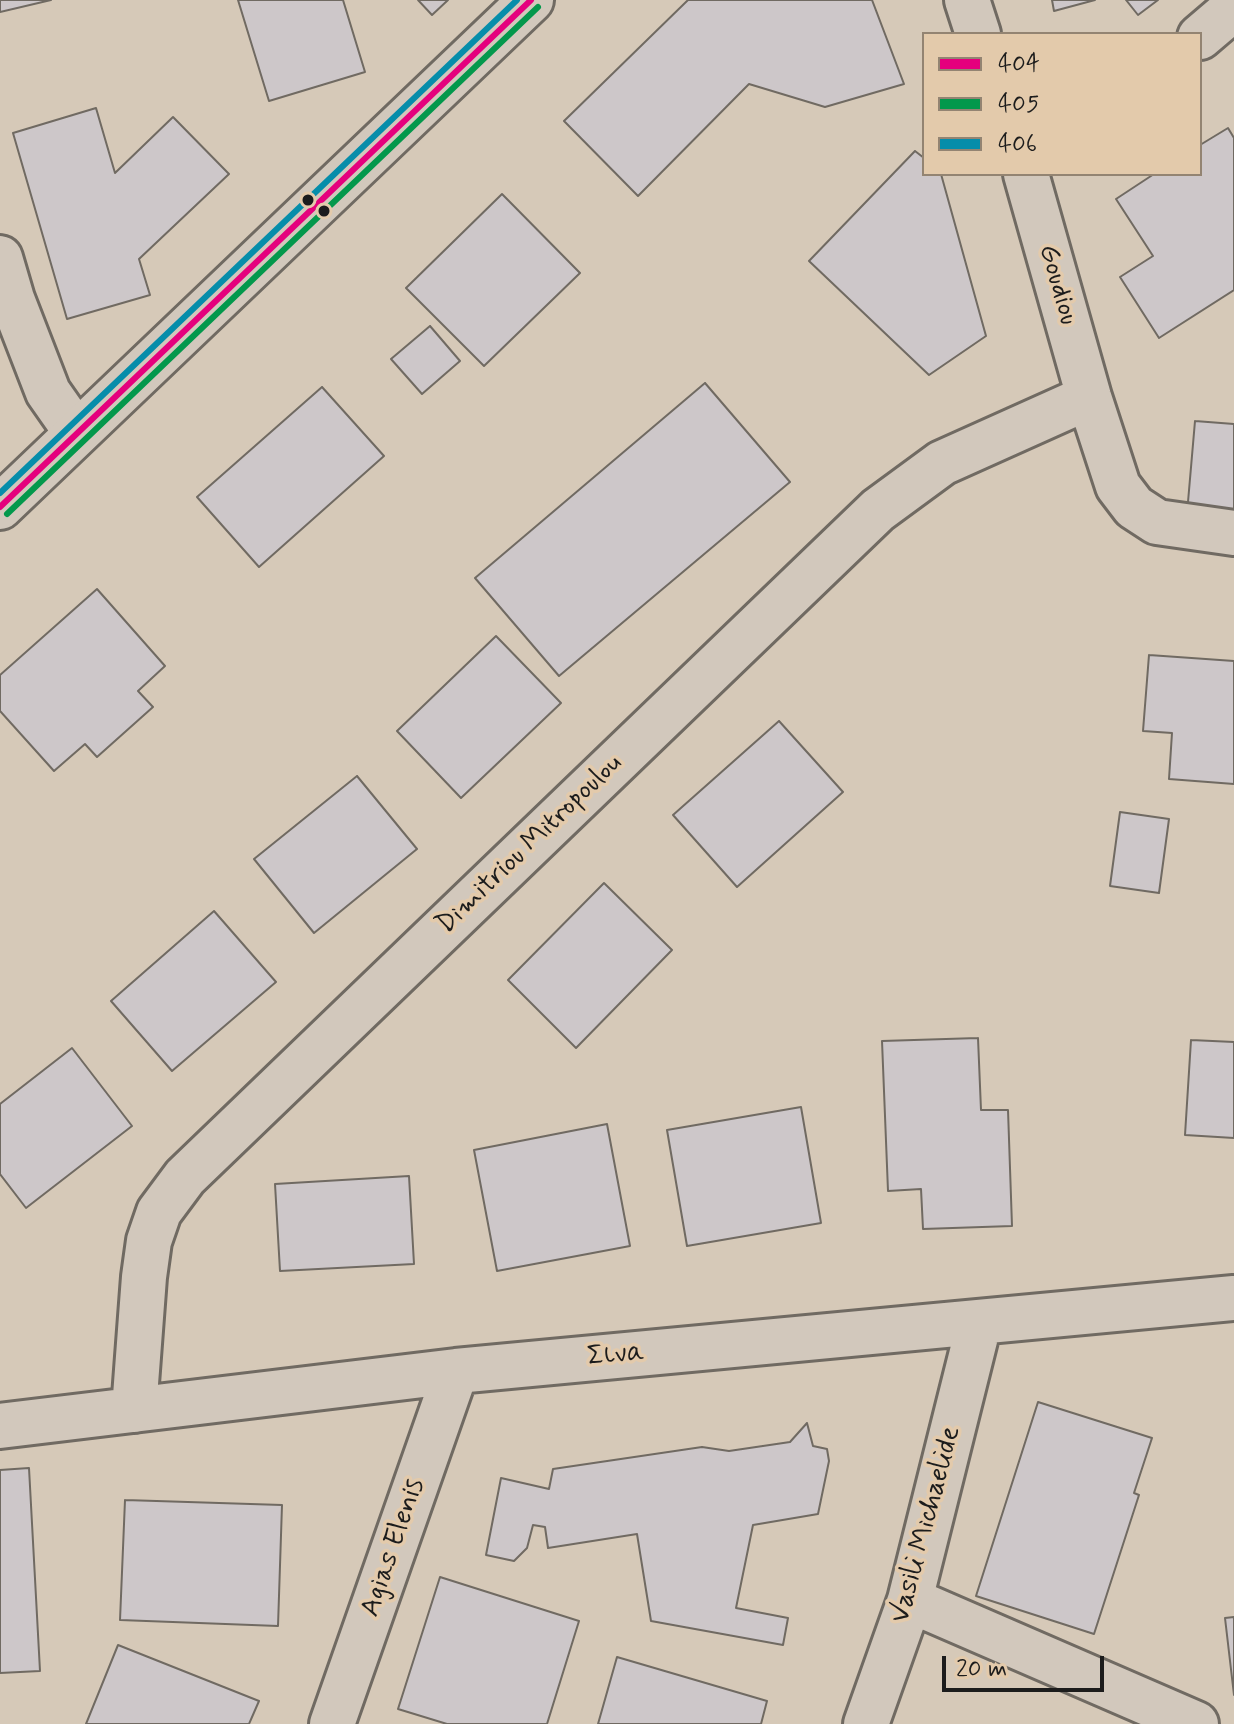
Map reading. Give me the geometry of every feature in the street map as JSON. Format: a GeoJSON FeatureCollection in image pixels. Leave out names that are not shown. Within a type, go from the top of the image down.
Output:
{"type":"FeatureCollection","features":[{"type":"Feature","properties":{"kind":"street"},"geometry":{"type":"LineString","coordinates":[[0,507],[531,0]]}},
{"type":"Feature","properties":{"kind":"street"},"geometry":{"type":"LineString","coordinates":[[967,0],[977,32]]}},
{"type":"Feature","properties":{"kind":"street"},"geometry":{"type":"LineString","coordinates":[[1202,35],[1234,8]]}},
{"type":"Feature","properties":{"kind":"street","name":"Goudiou"},"geometry":{"type":"LineString","coordinates":[[1029,176],[1089,397],[1118,486],[1134,507],[1157,522],[1234,533]]}},
{"type":"Feature","properties":{"kind":"street"},"geometry":{"type":"LineString","coordinates":[[0,258],[12,299],[48,392],[76,432]]}},
{"type":"Feature","properties":{"kind":"street","name":"Dimitriou Mitropoulou"},"geometry":{"type":"LineString","coordinates":[[134,1410],[149,1241],[159,1212],[185,1177],[878,510],[942,463],[1089,397]]}},
{"type":"Feature","properties":{"kind":"street","name":"Σινα"},"geometry":{"type":"LineString","coordinates":[[0,1426],[456,1371],[1234,1298]]}},
{"type":"Feature","properties":{"kind":"street","name":"Vasili Michaelide"},"geometry":{"type":"LineString","coordinates":[[866,1724],[910,1600],[979,1324]]}},
{"type":"Feature","properties":{"kind":"street","name":"Agias Elenis"},"geometry":{"type":"LineString","coordinates":[[332,1724],[456,1371]]}},
{"type":"Feature","properties":{"kind":"street"},"geometry":{"type":"LineString","coordinates":[[910,1600],[1196,1724]]}},
{"type":"Feature","properties":{"kind":"building"},"geometry":{"type":"Polygon","coordinates":[[[0,0],[51,0],[0,12],[0,0]]]}},
{"type":"Feature","properties":{"kind":"building"},"geometry":{"type":"Polygon","coordinates":[[[238,0],[343,0],[365,72],[269,101],[238,0]]]}},
{"type":"Feature","properties":{"kind":"building"},"geometry":{"type":"Polygon","coordinates":[[[418,0],[448,0],[432,15],[418,0]]]}},
{"type":"Feature","properties":{"kind":"building"},"geometry":{"type":"Polygon","coordinates":[[[688,0],[872,0],[904,84],[825,107],[749,84],[638,196],[564,121],[688,0]]]}},
{"type":"Feature","properties":{"kind":"building"},"geometry":{"type":"Polygon","coordinates":[[[1052,0],[1095,0],[1054,11],[1052,0]]]}},
{"type":"Feature","properties":{"kind":"building"},"geometry":{"type":"Polygon","coordinates":[[[1126,0],[1158,0],[1138,15],[1126,0]]]}},
{"type":"Feature","properties":{"kind":"building"},"geometry":{"type":"Polygon","coordinates":[[[96,108],[115,173],[173,117],[229,174],[139,259],[150,295],[67,319],[13,133],[96,108]]]}},
{"type":"Feature","properties":{"kind":"building"},"geometry":{"type":"Polygon","coordinates":[[[1228,128],[1234,138],[1234,290],[1159,338],[1120,277],[1153,256],[1116,199],[1151,176],[1202,176],[1202,144],[1228,128]]]}},
{"type":"Feature","properties":{"kind":"building"},"geometry":{"type":"Polygon","coordinates":[[[915,151],[922,156],[922,176],[942,176],[986,336],[929,375],[809,261],[915,151]]]}},
{"type":"Feature","properties":{"kind":"building"},"geometry":{"type":"Polygon","coordinates":[[[502,194],[580,273],[484,366],[406,288],[502,194]]]}},
{"type":"Feature","properties":{"kind":"building"},"geometry":{"type":"Polygon","coordinates":[[[430,326],[460,361],[422,394],[391,359],[430,326]]]}},
{"type":"Feature","properties":{"kind":"building"},"geometry":{"type":"Polygon","coordinates":[[[705,383],[790,482],[559,676],[475,578],[705,383]]]}},
{"type":"Feature","properties":{"kind":"building"},"geometry":{"type":"Polygon","coordinates":[[[322,387],[384,456],[259,567],[197,497],[322,387]]]}},
{"type":"Feature","properties":{"kind":"building"},"geometry":{"type":"Polygon","coordinates":[[[1195,421],[1234,424],[1234,528],[1186,525],[1195,421]]]}},
{"type":"Feature","properties":{"kind":"building"},"geometry":{"type":"Polygon","coordinates":[[[97,589],[165,666],[138,691],[153,707],[97,757],[85,744],[54,771],[0,711],[0,675],[97,589]]]}},
{"type":"Feature","properties":{"kind":"building"},"geometry":{"type":"Polygon","coordinates":[[[496,636],[561,703],[461,798],[397,731],[496,636]]]}},
{"type":"Feature","properties":{"kind":"building"},"geometry":{"type":"Polygon","coordinates":[[[1149,655],[1234,661],[1234,784],[1169,779],[1172,733],[1143,731],[1149,655]]]}},
{"type":"Feature","properties":{"kind":"building"},"geometry":{"type":"Polygon","coordinates":[[[779,721],[843,792],[737,887],[673,815],[779,721]]]}},
{"type":"Feature","properties":{"kind":"building"},"geometry":{"type":"Polygon","coordinates":[[[357,776],[417,849],[314,933],[254,859],[357,776]]]}},
{"type":"Feature","properties":{"kind":"building"},"geometry":{"type":"Polygon","coordinates":[[[1120,812],[1169,819],[1159,893],[1110,886],[1120,812]]]}},
{"type":"Feature","properties":{"kind":"building"},"geometry":{"type":"Polygon","coordinates":[[[604,883],[672,950],[576,1048],[508,980],[604,883]]]}},
{"type":"Feature","properties":{"kind":"building"},"geometry":{"type":"Polygon","coordinates":[[[214,911],[276,982],[172,1071],[111,1001],[214,911]]]}},
{"type":"Feature","properties":{"kind":"building"},"geometry":{"type":"Polygon","coordinates":[[[978,1038],[981,1110],[1008,1110],[1012,1226],[923,1229],[921,1189],[888,1191],[882,1041],[978,1038]]]}},
{"type":"Feature","properties":{"kind":"building"},"geometry":{"type":"Polygon","coordinates":[[[1191,1040],[1234,1042],[1234,1138],[1185,1135],[1191,1040]]]}},
{"type":"Feature","properties":{"kind":"building"},"geometry":{"type":"Polygon","coordinates":[[[72,1048],[132,1126],[26,1208],[0,1174],[0,1104],[72,1048]]]}},
{"type":"Feature","properties":{"kind":"building"},"geometry":{"type":"Polygon","coordinates":[[[801,1107],[821,1223],[687,1246],[667,1130],[801,1107]]]}},
{"type":"Feature","properties":{"kind":"building"},"geometry":{"type":"Polygon","coordinates":[[[607,1124],[630,1246],[497,1271],[474,1150],[607,1124]]]}},
{"type":"Feature","properties":{"kind":"building"},"geometry":{"type":"Polygon","coordinates":[[[409,1176],[414,1264],[280,1271],[275,1184],[409,1176]]]}},
{"type":"Feature","properties":{"kind":"building"},"geometry":{"type":"Polygon","coordinates":[[[1038,1402],[1152,1438],[1134,1493],[1139,1495],[1094,1634],[976,1596],[1038,1402]]]}},
{"type":"Feature","properties":{"kind":"building"},"geometry":{"type":"Polygon","coordinates":[[[807,1423],[813,1446],[827,1449],[829,1461],[818,1514],[753,1525],[736,1608],[788,1618],[783,1645],[651,1621],[637,1534],[548,1548],[545,1527],[533,1525],[527,1548],[514,1561],[486,1555],[501,1478],[549,1489],[553,1469],[702,1447],[729,1451],[790,1442],[807,1423]]]}},
{"type":"Feature","properties":{"kind":"building"},"geometry":{"type":"Polygon","coordinates":[[[29,1468],[40,1671],[0,1673],[0,1470],[29,1468]]]}},
{"type":"Feature","properties":{"kind":"building"},"geometry":{"type":"Polygon","coordinates":[[[125,1500],[282,1505],[278,1626],[120,1620],[125,1500]]]}},
{"type":"Feature","properties":{"kind":"building"},"geometry":{"type":"Polygon","coordinates":[[[440,1577],[579,1621],[547,1724],[447,1724],[398,1709],[440,1577]]]}},
{"type":"Feature","properties":{"kind":"building"},"geometry":{"type":"Polygon","coordinates":[[[1234,1617],[1234,1695],[1225,1618],[1234,1617]]]}},
{"type":"Feature","properties":{"kind":"building"},"geometry":{"type":"Polygon","coordinates":[[[118,1645],[259,1701],[249,1724],[86,1724],[118,1645]]]}},
{"type":"Feature","properties":{"kind":"building"},"geometry":{"type":"Polygon","coordinates":[[[617,1657],[767,1701],[761,1724],[598,1724],[617,1657]]]}},
{"type":"Feature","properties":{"kind":"transit line","name":"406"},"geometry":{"type":"LineString","coordinates":[[0,493],[517,0]]}},
{"type":"Feature","properties":{"kind":"transit line","name":"404"},"geometry":{"type":"LineString","coordinates":[[0,507],[531,0]]}},
{"type":"Feature","properties":{"kind":"transit line","name":"405"},"geometry":{"type":"LineString","coordinates":[[7,514],[538,7]]}}]}
